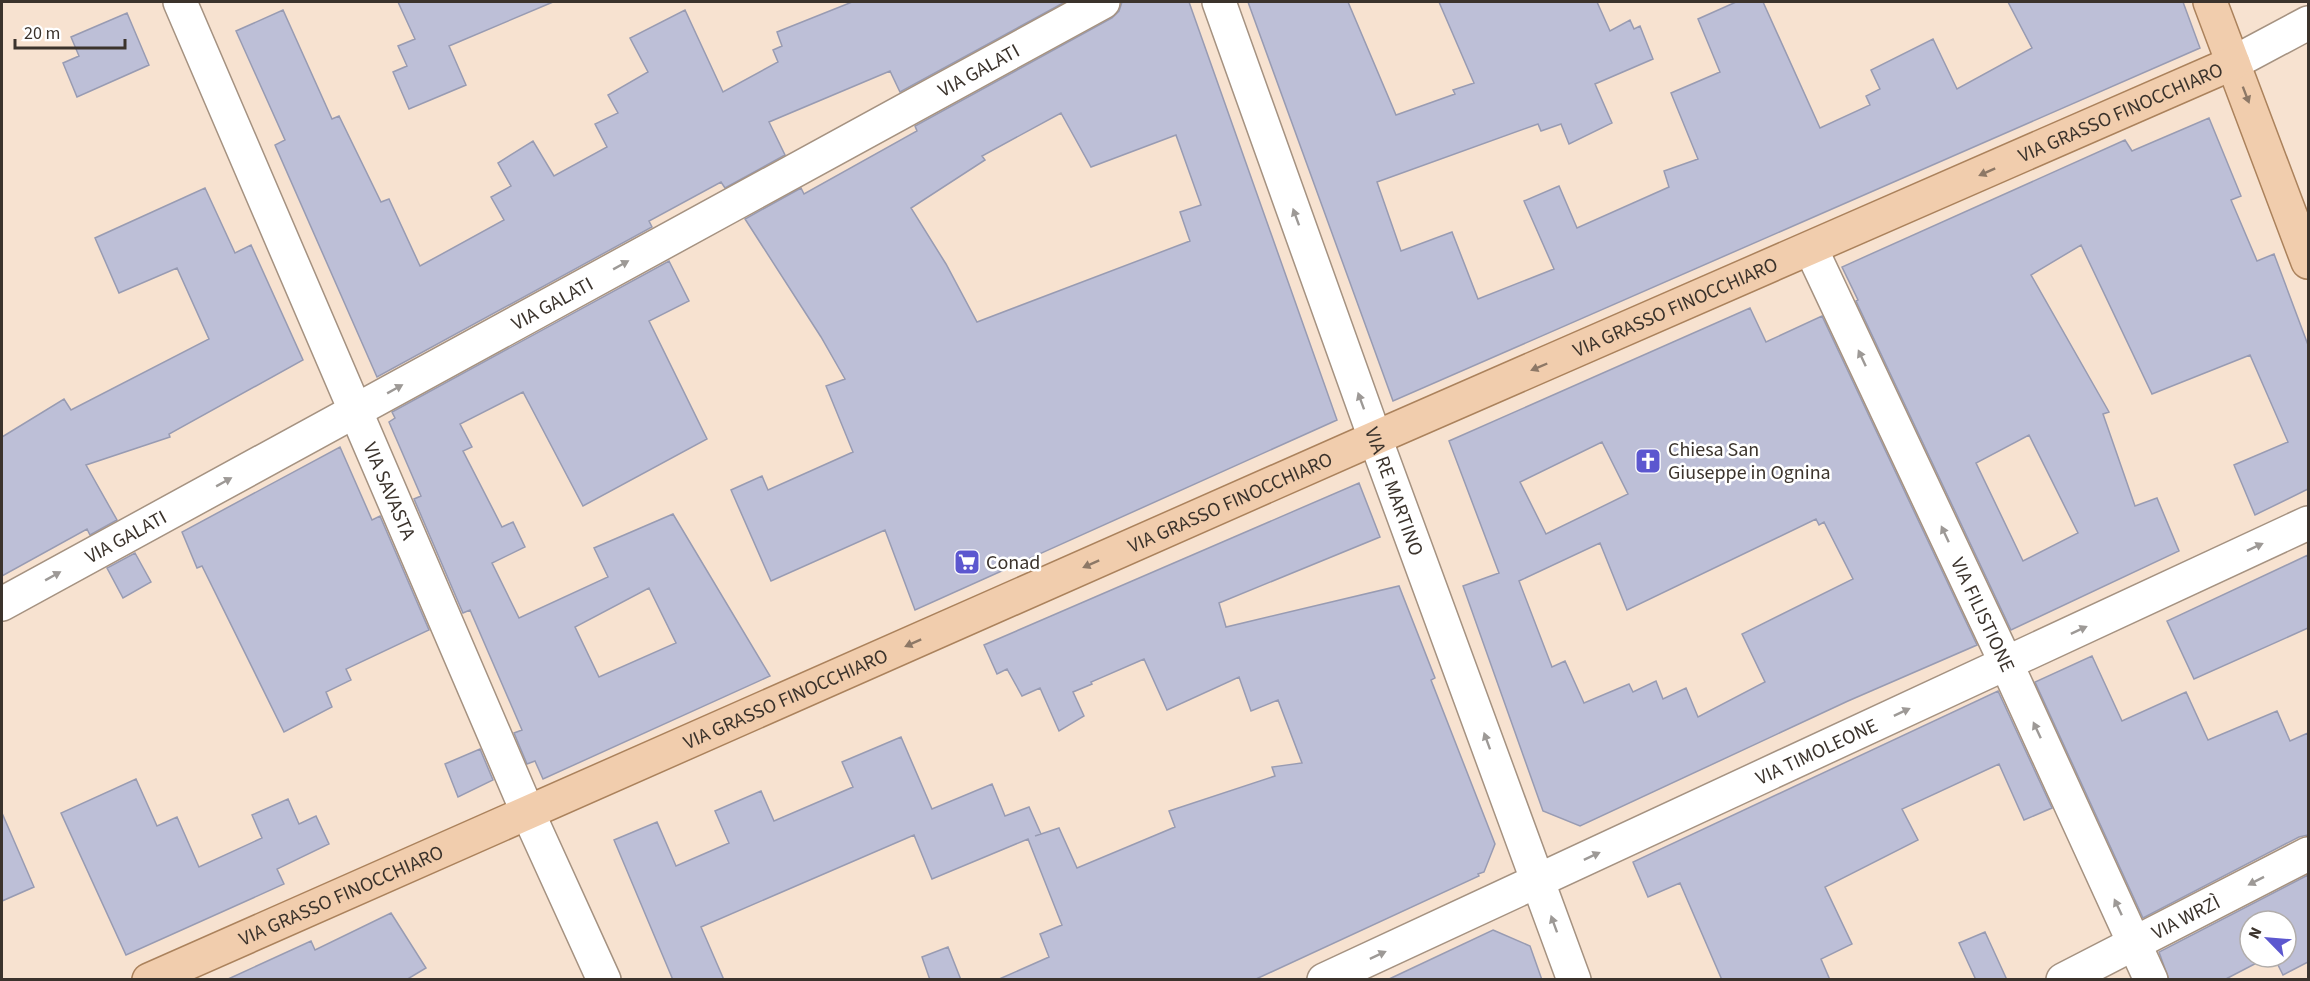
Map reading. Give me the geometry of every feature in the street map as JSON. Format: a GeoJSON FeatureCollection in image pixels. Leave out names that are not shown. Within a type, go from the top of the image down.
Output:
{"type":"FeatureCollection","features":[{"type":"Feature","properties":{"kind":"main road"},"geometry":{"type":"LineString","coordinates":[[2210,2],[2308,262]]}},
{"type":"Feature","properties":{"kind":"main road","name":"VIA GRASSO FINOCCHIARO"},"geometry":{"type":"LineString","coordinates":[[149,980],[1375,438],[2233,63]]}},
{"type":"Feature","properties":{"kind":"street","name":"VIA SAVASTA"},"geometry":{"type":"LineString","coordinates":[[180,2],[357,409],[528,813],[604,980]]}},
{"type":"Feature","properties":{"kind":"street","name":"VIA GALATI"},"geometry":{"type":"LineString","coordinates":[[2,604],[1103,2]]}},
{"type":"Feature","properties":{"kind":"street","name":"VIA RE MARTINO"},"geometry":{"type":"LineString","coordinates":[[1219,2],[1375,438],[1574,980]]}},
{"type":"Feature","properties":{"kind":"street","name":"VIA GRASSO FINOCCHIARO"},"geometry":{"type":"LineString","coordinates":[[2233,63],[2308,23]]}},
{"type":"Feature","properties":{"kind":"street","name":"VIA FILISTIONE"},"geometry":{"type":"LineString","coordinates":[[1811,249],[2006,663],[2151,980]]}},
{"type":"Feature","properties":{"kind":"street","name":"VIA TIMOLEONE"},"geometry":{"type":"LineString","coordinates":[[1324,980],[2308,523]]}},
{"type":"Feature","properties":{"kind":"street","name":"VIA WRZÌ"},"geometry":{"type":"LineString","coordinates":[[2063,980],[2308,854]]}},
{"type":"Feature","properties":{"kind":"building"},"geometry":{"type":"Polygon","coordinates":[[[398,2],[553,2],[449,46],[466,85],[409,109],[393,72],[407,66],[398,46],[415,39],[398,2]]]}},
{"type":"Feature","properties":{"kind":"building"},"geometry":{"type":"Polygon","coordinates":[[[852,2],[1065,2],[900,92],[890,71],[769,122],[785,155],[725,188],[721,182],[649,221],[652,227],[377,377],[275,145],[285,140],[236,31],[283,10],[332,119],[339,116],[381,202],[389,199],[420,266],[504,220],[491,197],[511,186],[498,163],[533,141],[554,176],[607,147],[595,124],[618,113],[608,95],[648,72],[630,38],[685,10],[723,92],[778,62],[773,50],[782,46],[777,32],[852,2]]]}},
{"type":"Feature","properties":{"kind":"building"},"geometry":{"type":"Polygon","coordinates":[[[1122,2],[1189,2],[1337,420],[915,610],[885,530],[771,581],[731,490],[762,476],[768,490],[853,452],[826,386],[845,379],[821,337],[745,219],[801,188],[804,194],[917,131],[915,126],[1112,18],[1119,11],[1122,2]],[[1061,113],[982,156],[985,160],[911,208],[946,264],[977,322],[1190,241],[1180,212],[1201,205],[1176,135],[1091,167],[1061,113]]]}},
{"type":"Feature","properties":{"kind":"building"},"geometry":{"type":"Polygon","coordinates":[[[1248,2],[1348,2],[1396,115],[1455,94],[1453,90],[1474,83],[1439,2],[1597,2],[1610,31],[1630,20],[1634,29],[1640,26],[1653,59],[1595,84],[1612,123],[1569,144],[1561,124],[1541,131],[1538,124],[1377,182],[1401,251],[1452,232],[1478,299],[1554,269],[1524,201],[1559,186],[1577,228],[1669,187],[1664,171],[1698,159],[1671,93],[1720,72],[1698,19],[1736,2],[1763,2],[1820,128],[1870,105],[1866,96],[1880,89],[1871,70],[1933,39],[1957,89],[2032,48],[2008,2],[2183,2],[2200,48],[1393,401],[1248,2]]]}},
{"type":"Feature","properties":{"kind":"building"},"geometry":{"type":"Polygon","coordinates":[[[127,13],[149,65],[77,97],[63,63],[79,56],[71,37],[127,13]]]}},
{"type":"Feature","properties":{"kind":"building"},"geometry":{"type":"Polygon","coordinates":[[[2209,118],[2241,196],[2231,200],[2257,261],[2274,254],[2308,345],[2308,489],[2255,515],[2234,465],[2288,442],[2250,355],[2152,394],[2081,245],[2031,275],[2109,412],[2103,414],[2135,506],[2157,498],[2179,551],[2011,630],[1842,267],[2125,140],[2132,151],[2209,118]],[[2029,435],[1976,463],[2023,561],[2078,533],[2029,435]]]}},
{"type":"Feature","properties":{"kind":"building"},"geometry":{"type":"Polygon","coordinates":[[[205,188],[235,253],[251,245],[303,360],[169,434],[170,437],[86,465],[117,520],[90,535],[87,529],[2,576],[2,437],[64,399],[71,410],[209,339],[177,268],[119,293],[95,238],[205,188]]]}},
{"type":"Feature","properties":{"kind":"building"},"geometry":{"type":"Polygon","coordinates":[[[669,261],[689,301],[649,321],[707,439],[583,506],[523,392],[460,424],[472,447],[463,451],[502,527],[513,522],[525,547],[492,563],[519,618],[608,577],[594,548],[673,514],[770,676],[543,779],[535,761],[527,764],[514,733],[522,730],[470,610],[463,613],[414,499],[421,496],[389,422],[395,418],[392,412],[669,261]],[[649,588],[575,627],[599,677],[676,643],[649,588]]]}},
{"type":"Feature","properties":{"kind":"building"},"geometry":{"type":"Polygon","coordinates":[[[1750,308],[1766,342],[1822,316],[1977,645],[1848,701],[1580,826],[1543,811],[1463,586],[1499,573],[1449,441],[1750,308]],[[1602,442],[1520,482],[1546,534],[1628,494],[1602,442]],[[1816,519],[1627,610],[1600,543],[1519,581],[1552,667],[1565,661],[1584,703],[1629,684],[1633,692],[1656,681],[1663,699],[1686,688],[1698,717],[1765,682],[1742,634],[1853,579],[1824,522],[1819,525],[1816,519]]]}},
{"type":"Feature","properties":{"kind":"building"},"geometry":{"type":"Polygon","coordinates":[[[340,447],[372,520],[380,516],[429,630],[346,669],[351,680],[326,692],[332,707],[284,732],[202,566],[197,568],[182,532],[340,447]]]}},
{"type":"Feature","properties":{"kind":"building"},"geometry":{"type":"Polygon","coordinates":[[[1359,483],[1380,537],[1219,603],[1226,627],[1399,586],[1435,678],[1431,680],[1495,844],[1484,872],[1254,980],[997,980],[1049,957],[1040,934],[1062,925],[1028,839],[932,879],[914,835],[701,927],[724,980],[673,980],[614,840],[657,822],[676,866],[729,843],[715,811],[761,791],[774,821],[853,787],[842,762],[901,737],[932,809],[992,784],[1005,816],[1029,807],[1041,834],[1059,828],[1077,868],[1175,827],[1169,811],[1275,776],[1272,767],[1302,763],[1278,700],[1251,711],[1239,677],[1167,710],[1144,659],[1073,692],[1084,716],[1059,731],[1040,688],[1022,696],[1007,669],[997,674],[984,645],[1359,483]]]}},
{"type":"Feature","properties":{"kind":"building"},"geometry":{"type":"Polygon","coordinates":[[[135,553],[151,582],[123,598],[107,568],[135,553]]]}},
{"type":"Feature","properties":{"kind":"building"},"geometry":{"type":"Polygon","coordinates":[[[2308,555],[2308,628],[2194,679],[2167,621],[2308,555]]]}},
{"type":"Feature","properties":{"kind":"building"},"geometry":{"type":"Polygon","coordinates":[[[2092,656],[2122,721],[2186,692],[2208,740],[2277,711],[2290,741],[2308,733],[2308,835],[2299,837],[2143,918],[2035,682],[2092,656]]]}},
{"type":"Feature","properties":{"kind":"building"},"geometry":{"type":"Polygon","coordinates":[[[1998,691],[2052,808],[2024,820],[1999,764],[1902,809],[1918,840],[1825,887],[1852,944],[1821,959],[1830,980],[1722,980],[1680,883],[1648,897],[1633,862],[1998,691]]]}},
{"type":"Feature","properties":{"kind":"building"},"geometry":{"type":"Polygon","coordinates":[[[480,749],[493,780],[458,797],[445,764],[480,749]]]}},
{"type":"Feature","properties":{"kind":"building"},"geometry":{"type":"Polygon","coordinates":[[[136,779],[157,826],[177,817],[199,867],[262,838],[252,815],[288,799],[299,824],[316,816],[329,844],[277,869],[284,884],[126,955],[61,813],[136,779]]]}},
{"type":"Feature","properties":{"kind":"building"},"geometry":{"type":"Polygon","coordinates":[[[2,813],[34,887],[2,901],[2,813]]]}},
{"type":"Feature","properties":{"kind":"building"},"geometry":{"type":"Polygon","coordinates":[[[2308,875],[2308,962],[2298,967],[2298,909],[2242,909],[2308,875]]]}},
{"type":"Feature","properties":{"kind":"building"},"geometry":{"type":"Polygon","coordinates":[[[2238,911],[2238,969],[2245,969],[2224,980],[2169,980],[2159,952],[2238,911]]]}},
{"type":"Feature","properties":{"kind":"building"},"geometry":{"type":"Polygon","coordinates":[[[391,913],[426,968],[406,980],[226,980],[311,941],[315,950],[391,913]]]}},
{"type":"Feature","properties":{"kind":"building"},"geometry":{"type":"Polygon","coordinates":[[[1493,930],[1530,946],[1542,980],[1387,980],[1493,930]]]}},
{"type":"Feature","properties":{"kind":"building"},"geometry":{"type":"Polygon","coordinates":[[[1985,932],[2007,980],[1976,980],[1959,943],[1985,932]]]}},
{"type":"Feature","properties":{"kind":"building"},"geometry":{"type":"Polygon","coordinates":[[[948,947],[961,980],[930,980],[922,957],[948,947]]]}},
{"type":"Feature","properties":{"kind":"building"},"geometry":{"type":"Polygon","coordinates":[[[2280,969],[2295,969],[2283,975],[2280,969]]]}},
{"type":"Feature","properties":{"kind":"place","name":"Chiesa San Giuseppe in Ognina"},"geometry":{"type":"Point","coordinates":[1648,461]}},
{"type":"Feature","properties":{"kind":"place","name":"Conad"},"geometry":{"type":"Point","coordinates":[967,562]}}]}
